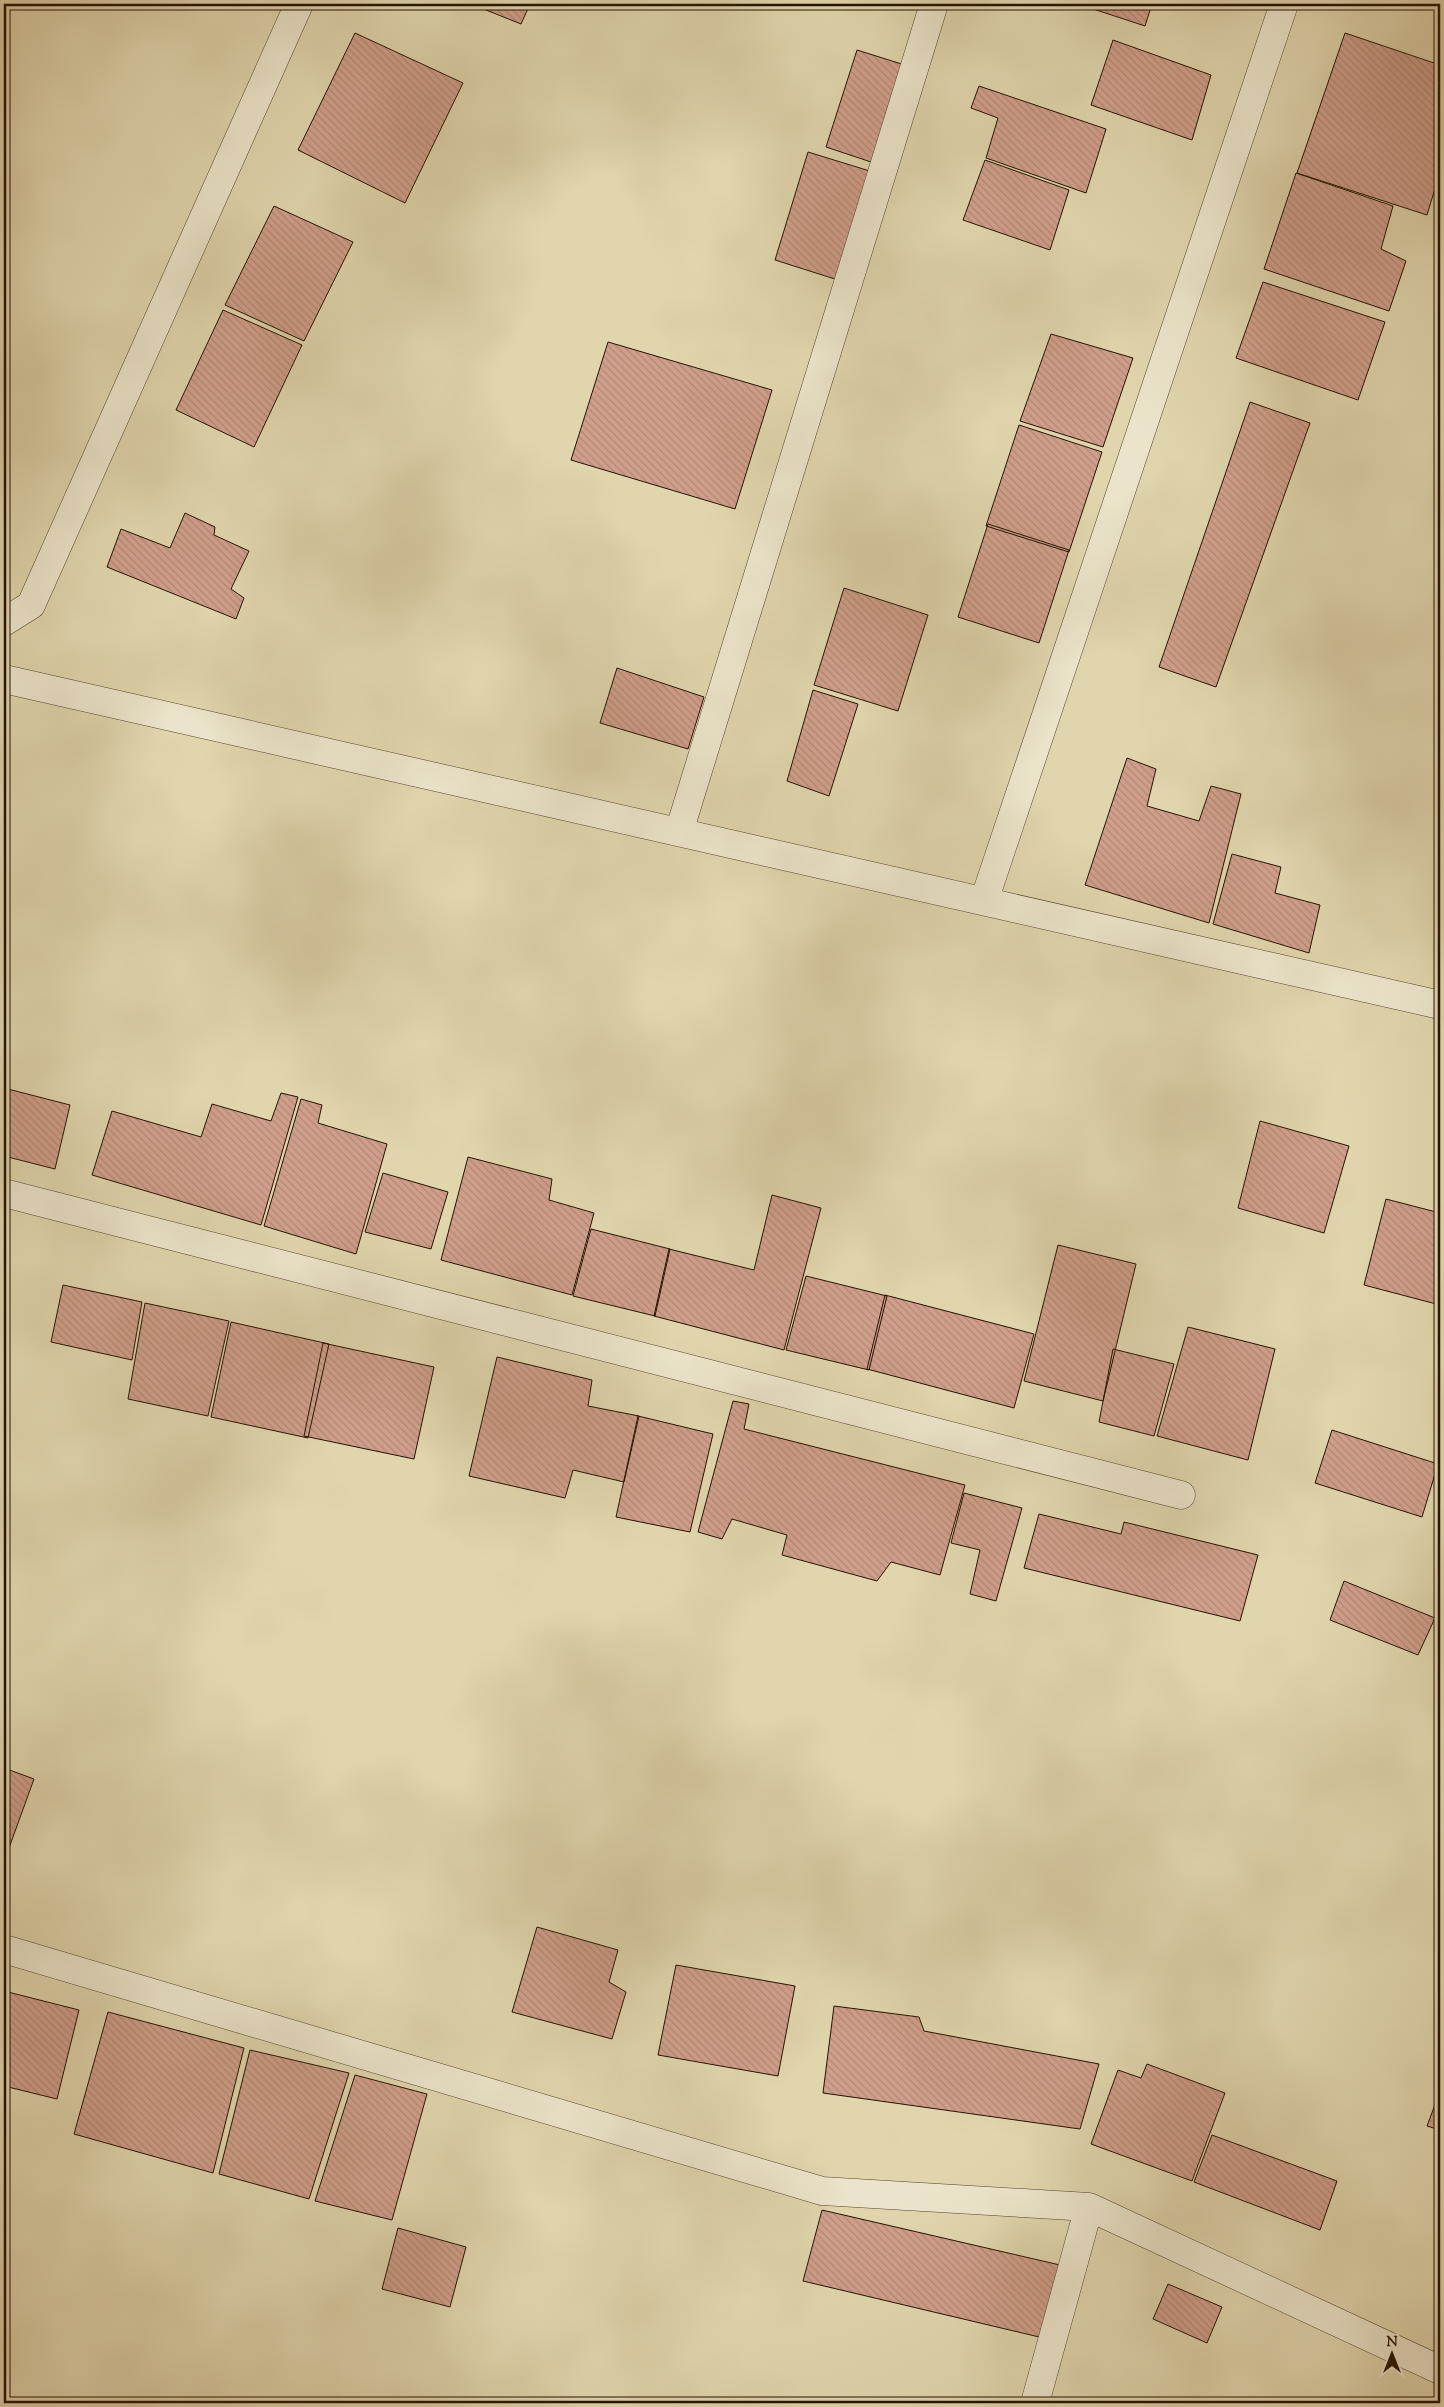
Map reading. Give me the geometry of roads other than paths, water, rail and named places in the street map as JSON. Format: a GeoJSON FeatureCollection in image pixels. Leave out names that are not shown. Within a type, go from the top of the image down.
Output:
{"type":"FeatureCollection","features":[{"type":"Feature","properties":{"kind":"street"},"geometry":{"type":"LineString","coordinates":[[4,622],[31,605],[299,4]]}},
{"type":"Feature","properties":{"kind":"street"},"geometry":{"type":"LineString","coordinates":[[679,832],[934,4]]}},
{"type":"Feature","properties":{"kind":"street"},"geometry":{"type":"LineString","coordinates":[[984,901],[1284,4]]}},
{"type":"Feature","properties":{"kind":"street"},"geometry":{"type":"LineString","coordinates":[[4,679],[1440,1005]]}},
{"type":"Feature","properties":{"kind":"street"},"geometry":{"type":"LineString","coordinates":[[4,1193],[1181,1496]]}},
{"type":"Feature","properties":{"kind":"street"},"geometry":{"type":"LineString","coordinates":[[4,1949],[822,2191],[1089,2206],[1440,2370]]}},
{"type":"Feature","properties":{"kind":"street"},"geometry":{"type":"LineString","coordinates":[[1035,2403],[1089,2206]]}}]}
